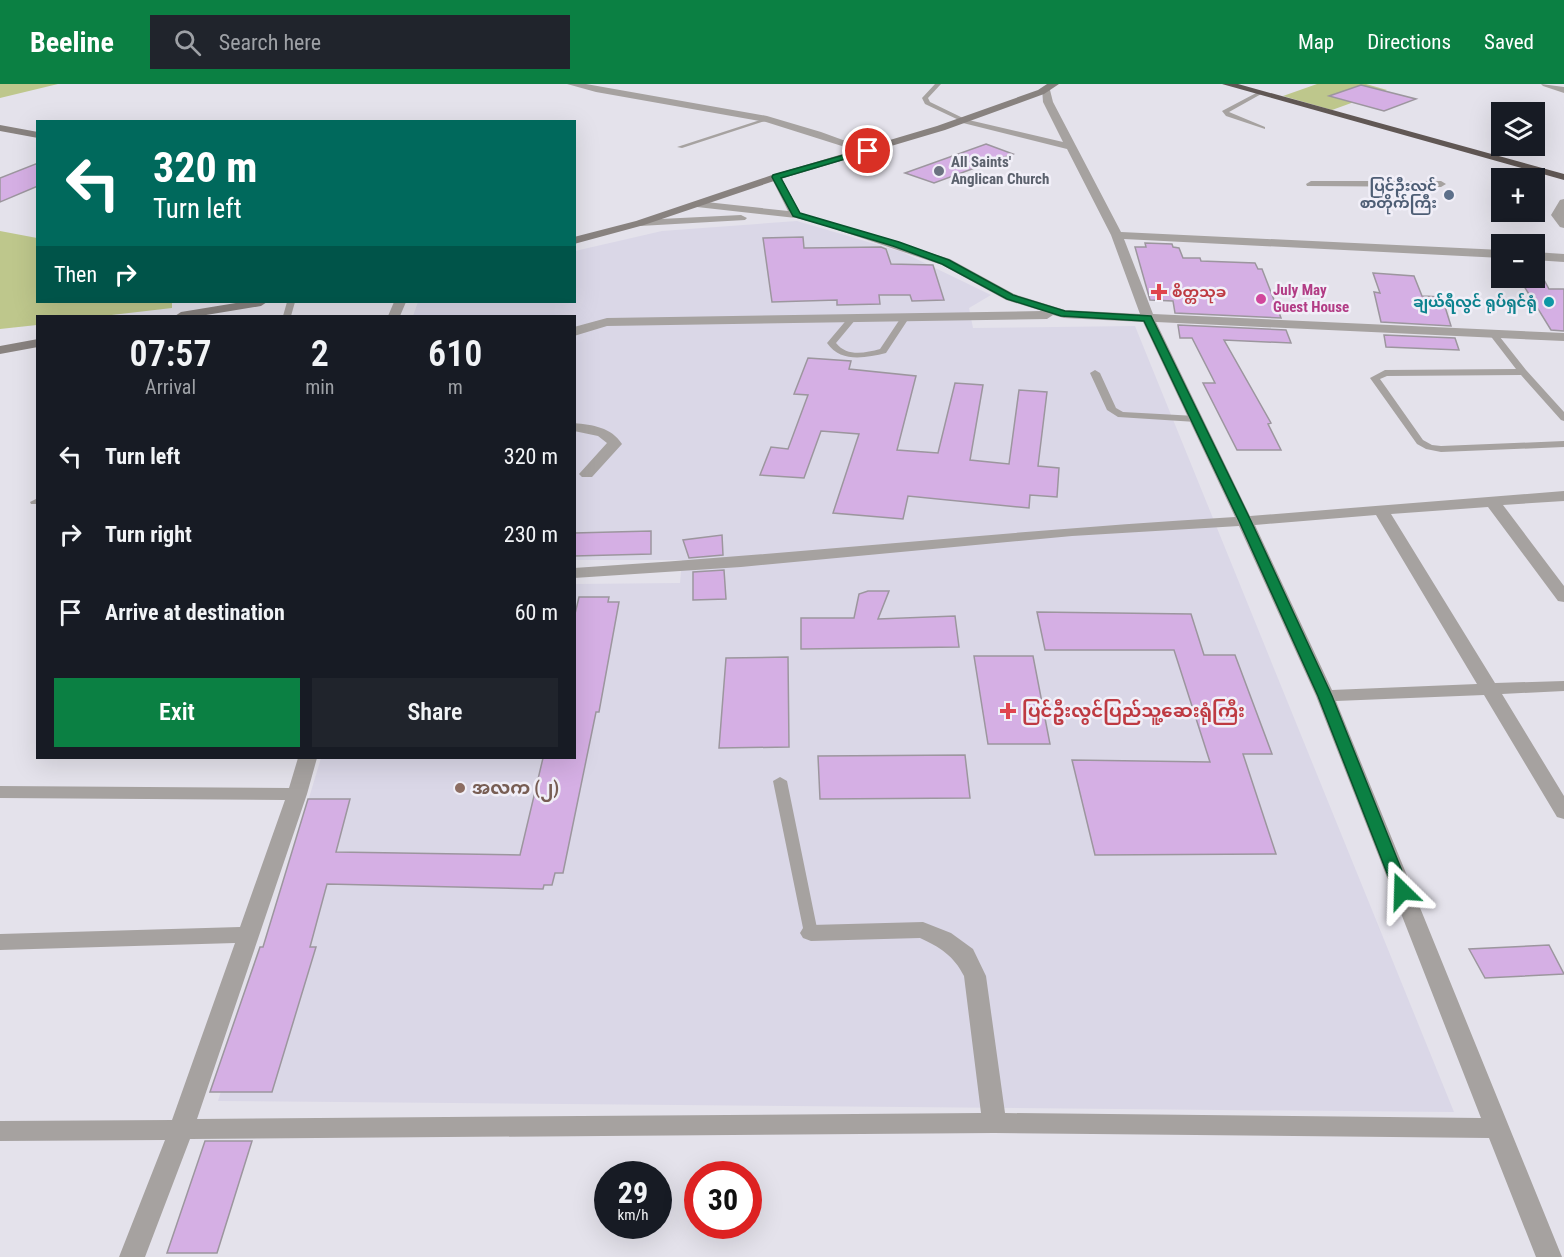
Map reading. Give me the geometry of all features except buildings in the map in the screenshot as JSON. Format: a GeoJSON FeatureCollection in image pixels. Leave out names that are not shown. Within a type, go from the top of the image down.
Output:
{"type":"FeatureCollection","features":[{"type":"Feature","properties":{"kind":"highway"},"geometry":{"type":"LineString","coordinates":[[1227,84],[1564,177]]}},
{"type":"Feature","properties":{"kind":"street"},"geometry":{"type":"LineString","coordinates":[[572,84],[627,96],[697,105],[768,119],[868,151]]}},
{"type":"Feature","properties":{"kind":"street"},"geometry":{"type":"LineString","coordinates":[[1546,84],[1564,90]]}},
{"type":"Feature","properties":{"kind":"street"},"geometry":{"type":"LineString","coordinates":[[576,240],[640,223],[776,177],[961,121],[1050,87],[1048,102],[1117,235],[1148,318],[1325,696],[1549,1257]]}},
{"type":"Feature","properties":{"kind":"street"},"geometry":{"type":"LineString","coordinates":[[961,121],[1069,146]]}},
{"type":"Feature","properties":{"kind":"street"},"geometry":{"type":"LineString","coordinates":[[0,128],[36,135]]}},
{"type":"Feature","properties":{"kind":"street"},"geometry":{"type":"LineString","coordinates":[[776,177],[796,215]]}},
{"type":"Feature","properties":{"kind":"street"},"geometry":{"type":"LineString","coordinates":[[1311,184],[1441,184]]}},
{"type":"Feature","properties":{"kind":"street"},"geometry":{"type":"LineString","coordinates":[[1564,202],[1557,215],[1564,225]]}},
{"type":"Feature","properties":{"kind":"street"},"geometry":{"type":"LineString","coordinates":[[697,204],[796,215],[896,244],[946,262],[1010,297],[1064,314]]}},
{"type":"Feature","properties":{"kind":"street"},"geometry":{"type":"LineString","coordinates":[[640,223],[796,215]]}},
{"type":"Feature","properties":{"kind":"street"},"geometry":{"type":"LineString","coordinates":[[1117,235],[1491,253]]}},
{"type":"Feature","properties":{"kind":"street"},"geometry":{"type":"LineString","coordinates":[[1545,257],[1564,258]]}},
{"type":"Feature","properties":{"kind":"street"},"geometry":{"type":"LineString","coordinates":[[187,315],[255,303]]}},
{"type":"Feature","properties":{"kind":"street"},"geometry":{"type":"LineString","coordinates":[[576,331],[607,322],[852,320],[1064,314],[1564,337]]}},
{"type":"Feature","properties":{"kind":"street"},"geometry":{"type":"LineString","coordinates":[[0,350],[36,343]]}},
{"type":"Feature","properties":{"kind":"street"},"geometry":{"type":"LineString","coordinates":[[576,427],[604,433],[614,440],[615,444],[587,474]]}},
{"type":"Feature","properties":{"kind":"street"},"geometry":{"type":"LineString","coordinates":[[576,573],[741,562],[1072,531],[1245,521],[1564,496]]}},
{"type":"Feature","properties":{"kind":"street"},"geometry":{"type":"LineString","coordinates":[[1492,502],[1564,597]]}},
{"type":"Feature","properties":{"kind":"street"},"geometry":{"type":"LineString","coordinates":[[1381,510],[1564,812]]}},
{"type":"Feature","properties":{"kind":"street"},"geometry":{"type":"LineString","coordinates":[[1325,696],[1564,686]]}},
{"type":"Feature","properties":{"kind":"street"},"geometry":{"type":"LineString","coordinates":[[132,1257],[181,1130],[246,935],[297,794],[307,759]]}},
{"type":"Feature","properties":{"kind":"street"},"geometry":{"type":"LineString","coordinates":[[0,792],[297,794]]}},
{"type":"Feature","properties":{"kind":"street"},"geometry":{"type":"LineString","coordinates":[[811,933],[923,930],[943,939],[965,955],[975,976],[994,1122]]}},
{"type":"Feature","properties":{"kind":"street"},"geometry":{"type":"LineString","coordinates":[[0,942],[246,935]]}},
{"type":"Feature","properties":{"kind":"street"},"geometry":{"type":"LineString","coordinates":[[0,1131],[994,1122],[1496,1128]]}},
{"type":"Feature","properties":{"kind":"lane"},"geometry":{"type":"LineString","coordinates":[[938,84],[925,98],[927,103],[961,121]]}},
{"type":"Feature","properties":{"kind":"lane"},"geometry":{"type":"LineString","coordinates":[[1260,93],[1225,111],[1228,115],[1263,128]]}},
{"type":"Feature","properties":{"kind":"lane"},"geometry":{"type":"LineString","coordinates":[[680,147],[768,119]]}},
{"type":"Feature","properties":{"kind":"lane"},"geometry":{"type":"LineString","coordinates":[[852,320],[831,343],[834,349],[845,353],[867,356],[883,351],[905,318]]}},
{"type":"Feature","properties":{"kind":"lane"},"geometry":{"type":"LineString","coordinates":[[1493,334],[1564,418]]}},
{"type":"Feature","properties":{"kind":"lane"},"geometry":{"type":"LineString","coordinates":[[1523,372],[1385,373],[1375,378],[1420,442],[1429,447],[1441,449],[1564,444]]}},
{"type":"Feature","properties":{"kind":"lane"},"geometry":{"type":"LineString","coordinates":[[1095,373],[1112,410],[1120,415],[1197,419]]}},
{"type":"Feature","properties":{"kind":"lane"},"geometry":{"type":"LineString","coordinates":[[780,782],[811,933]]}},
{"type":"Feature","properties":{"kind":"shaded area"},"geometry":{"type":"Polygon","coordinates":[[[797,221],[902,252],[991,295],[969,308],[973,328],[1135,326],[1454,1112],[218,1101],[321,759],[576,759],[576,584],[680,583],[682,560],[576,560],[576,315],[413,315],[418,303],[576,303],[576,251],[662,231],[797,221]]]}},
{"type":"Feature","properties":{"kind":"green space"},"geometry":{"type":"Polygon","coordinates":[[[0,84],[58,84],[0,98],[0,84]]]}},
{"type":"Feature","properties":{"kind":"green space"},"geometry":{"type":"Polygon","coordinates":[[[1317,84],[1366,84],[1387,90],[1332,110],[1283,96],[1317,84]]]}},
{"type":"Feature","properties":{"kind":"green space"},"geometry":{"type":"Polygon","coordinates":[[[0,231],[36,238],[36,303],[172,303],[172,308],[112,315],[36,315],[36,325],[0,329],[0,231]]]}},
{"type":"Feature","properties":{"kind":"place","name":"All Saints' Anglican Church"},"geometry":{"type":"Point","coordinates":[939,171]}},
{"type":"Feature","properties":{"kind":"place","name":"ပြင်ဦးလွင် စာတိုက်ကြီး"},"geometry":{"type":"Point","coordinates":[1449,195]}},
{"type":"Feature","properties":{"kind":"place","name":"စိတ္တသုခ"},"geometry":{"type":"Point","coordinates":[1159,292]}},
{"type":"Feature","properties":{"kind":"place","name":"July May Guest House"},"geometry":{"type":"Point","coordinates":[1261,299]}},
{"type":"Feature","properties":{"kind":"place","name":"ချယ်ရီလွင် ရုပ်ရှင်ရုံ"},"geometry":{"type":"Point","coordinates":[1549,302]}},
{"type":"Feature","properties":{"kind":"place","name":"ပြင်ဦးလွင်ပြည်သူ့ဆေးရုံကြီး"},"geometry":{"type":"Point","coordinates":[1008,711]}},
{"type":"Feature","properties":{"kind":"place","name":"အလက (၂)"},"geometry":{"type":"Point","coordinates":[460,788]}},
{"type":"Feature","properties":{"kind":"route"},"geometry":{"type":"LineString","coordinates":[[868,151],[776,177],[796,215],[896,244],[946,262],[1010,297],[1064,314],[1148,318],[1325,696],[1402,891]]}}]}
